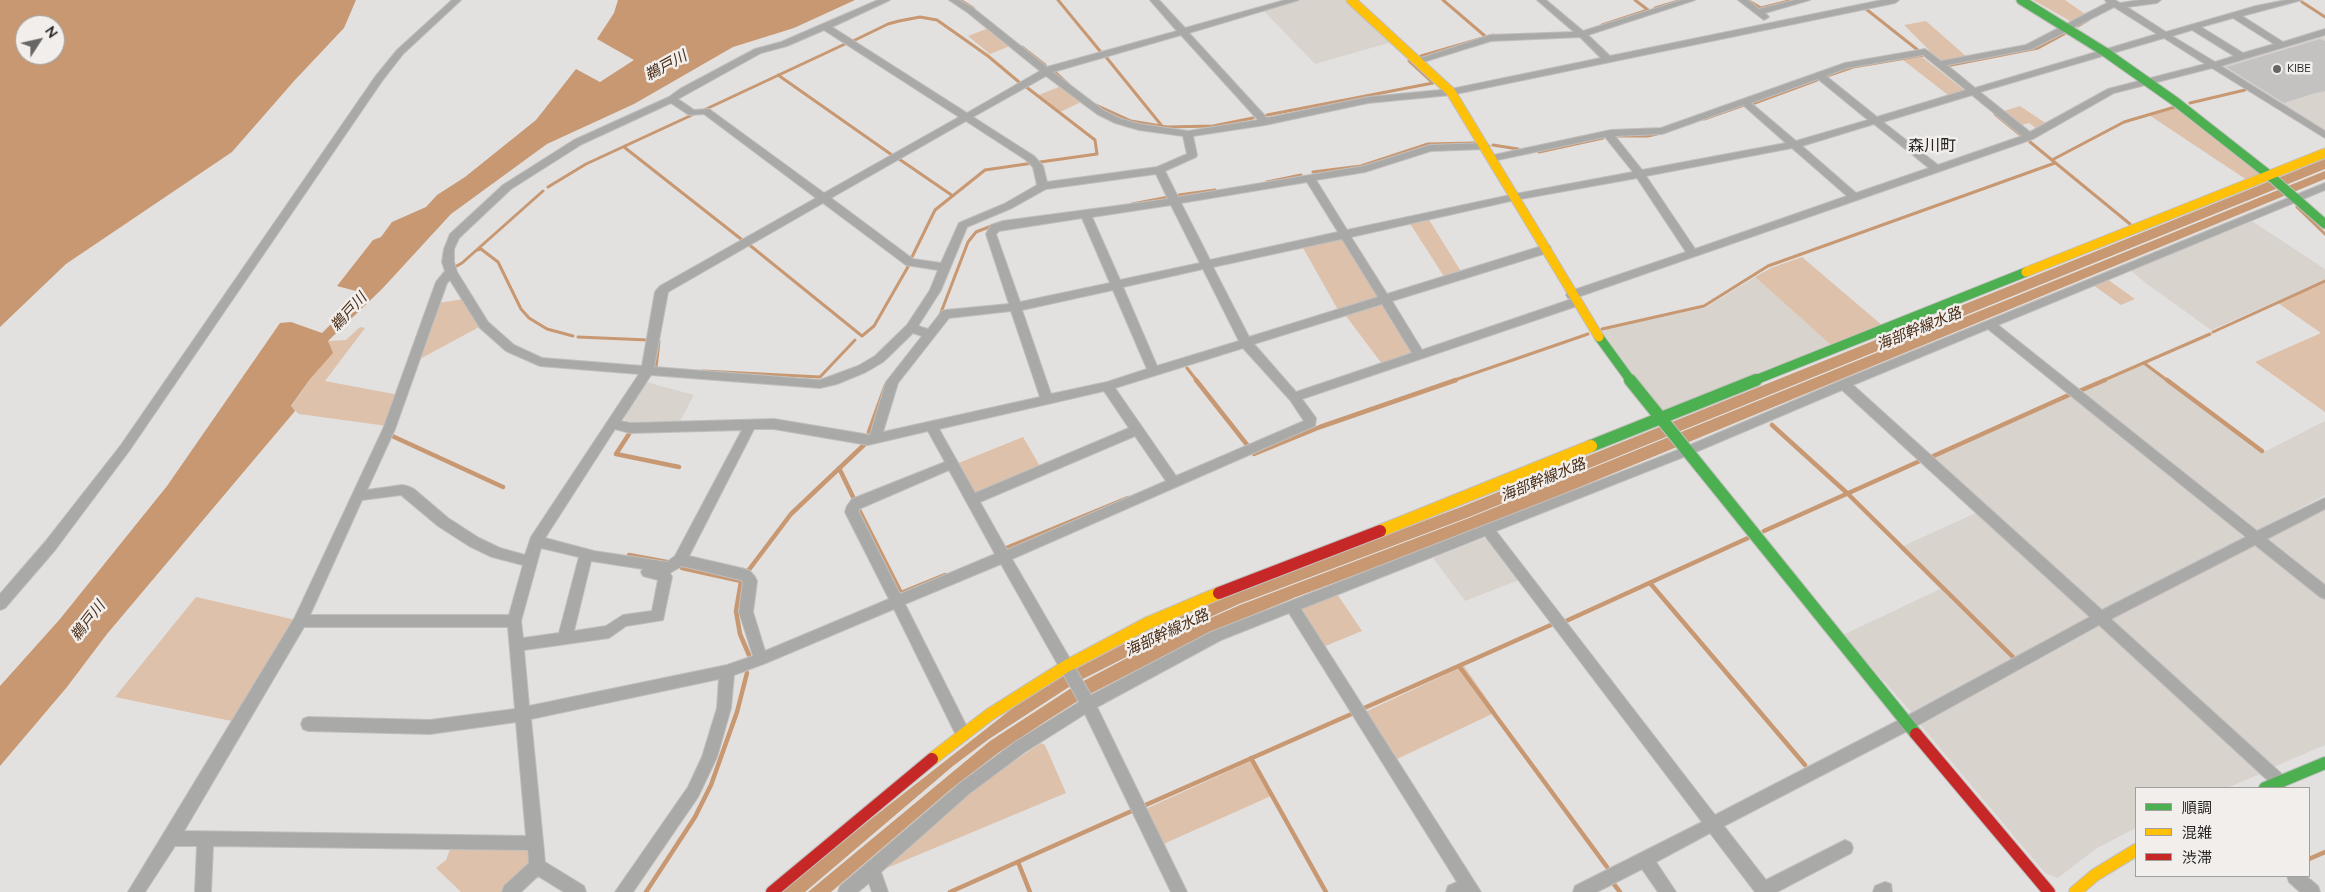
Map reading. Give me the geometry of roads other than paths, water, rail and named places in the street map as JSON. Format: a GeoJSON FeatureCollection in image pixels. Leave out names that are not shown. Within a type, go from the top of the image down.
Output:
{"type":"FeatureCollection","features":[{"type":"Feature","properties":{"kind":"street"},"geometry":{"type":"LineString","coordinates":[[0,604],[50,546],[124,448],[378,79],[400,52],[457,0]]}},
{"type":"Feature","properties":{"kind":"street"},"geometry":{"type":"LineString","coordinates":[[886,0],[784,44],[758,51],[683,91],[672,99],[578,142],[507,187],[454,238],[449,249],[448,262],[452,272],[484,325],[510,348],[540,362],[820,384],[862,370],[879,359],[911,328],[935,290],[943,267],[963,225],[1008,206],[1043,186],[1159,170],[1192,155],[1188,134]]}},
{"type":"Feature","properties":{"kind":"street"},"geometry":{"type":"LineString","coordinates":[[953,0],[970,10],[1046,72],[1100,112],[1118,121],[1156,131],[1188,134],[1203,134],[1368,100],[1451,92],[1895,0]]}},
{"type":"Feature","properties":{"kind":"street"},"geometry":{"type":"LineString","coordinates":[[1154,0],[1265,122]]}},
{"type":"Feature","properties":{"kind":"street"},"geometry":{"type":"LineString","coordinates":[[510,892],[537,866],[514,621],[536,541],[647,371],[661,292],[1046,72],[1295,0]]}},
{"type":"Feature","properties":{"kind":"street"},"geometry":{"type":"LineString","coordinates":[[1351,0],[1451,92],[1493,158],[1574,299],[1605,347],[1660,419],[1908,723],[2049,892]]}},
{"type":"Feature","properties":{"kind":"street"},"geometry":{"type":"LineString","coordinates":[[1541,0],[1582,34],[1608,60]]}},
{"type":"Feature","properties":{"kind":"street"},"geometry":{"type":"LineString","coordinates":[[1417,61],[1490,38],[1582,34],[1691,0]]}},
{"type":"Feature","properties":{"kind":"street"},"geometry":{"type":"LineString","coordinates":[[1742,0],[1773,25]]}},
{"type":"Feature","properties":{"kind":"street"},"geometry":{"type":"LineString","coordinates":[[1759,12],[1806,0]]}},
{"type":"Feature","properties":{"kind":"street"},"geometry":{"type":"LineString","coordinates":[[1847,0],[1859,8]]}},
{"type":"Feature","properties":{"kind":"street"},"geometry":{"type":"LineString","coordinates":[[2021,0],[2148,81],[2269,175],[2325,224]]}},
{"type":"Feature","properties":{"kind":"street"},"geometry":{"type":"LineString","coordinates":[[1939,64],[2029,47],[2114,3],[2157,0]]}},
{"type":"Feature","properties":{"kind":"street"},"geometry":{"type":"LineString","coordinates":[[875,438],[892,382],[946,314],[1016,307],[1515,197],[1794,145],[2163,35],[2234,15],[2298,0]]}},
{"type":"Feature","properties":{"kind":"street"},"geometry":{"type":"LineString","coordinates":[[2114,3],[2325,135]]}},
{"type":"Feature","properties":{"kind":"street"},"geometry":{"type":"LineString","coordinates":[[2234,15],[2282,45]]}},
{"type":"Feature","properties":{"kind":"street"},"geometry":{"type":"LineString","coordinates":[[826,27],[1036,162],[1043,186]]}},
{"type":"Feature","properties":{"kind":"street"},"geometry":{"type":"LineString","coordinates":[[2194,27],[2242,57]]}},
{"type":"Feature","properties":{"kind":"street"},"geometry":{"type":"LineString","coordinates":[[1294,397],[1419,355],[1574,299],[1692,253],[2029,137],[2111,91],[2214,66],[2325,32]]}},
{"type":"Feature","properties":{"kind":"street"},"geometry":{"type":"LineString","coordinates":[[1493,158],[1608,134],[1662,130],[1855,63],[1925,52],[2029,137]]}},
{"type":"Feature","properties":{"kind":"street"},"geometry":{"type":"LineString","coordinates":[[1819,75],[1936,169]]}},
{"type":"Feature","properties":{"kind":"street"},"geometry":{"type":"LineString","coordinates":[[672,99],[692,113],[706,111],[910,262],[943,267]]}},
{"type":"Feature","properties":{"kind":"street"},"geometry":{"type":"LineString","coordinates":[[1744,102],[1855,198]]}},
{"type":"Feature","properties":{"kind":"street"},"geometry":{"type":"LineString","coordinates":[[1608,134],[1639,173],[1692,253]]}},
{"type":"Feature","properties":{"kind":"street"},"geometry":{"type":"LineString","coordinates":[[1047,400],[991,234],[992,230],[1002,225],[1086,215],[1365,169],[1430,148],[1485,146]]}},
{"type":"Feature","properties":{"kind":"street"},"geometry":{"type":"LineString","coordinates":[[772,892],[891,791],[989,715],[1065,667],[1140,627],[1188,605],[1457,502],[2325,153]]}},
{"type":"Feature","properties":{"kind":"street"},"geometry":{"type":"LineString","coordinates":[[308,724],[430,727],[523,714],[727,671],[761,659],[1003,557],[1307,426],[1312,422],[1310,418],[1246,343],[1159,170]]}},
{"type":"Feature","properties":{"kind":"street"},"geometry":{"type":"LineString","coordinates":[[1309,177],[1419,355]]}},
{"type":"Feature","properties":{"kind":"street"},"geometry":{"type":"LineString","coordinates":[[846,892],[965,788],[1020,747],[1087,701],[1216,636],[1370,577],[1686,450],[2166,250],[2325,186]]}},
{"type":"Feature","properties":{"kind":"street"},"geometry":{"type":"LineString","coordinates":[[1086,215],[1154,372]]}},
{"type":"Feature","properties":{"kind":"street"},"geometry":{"type":"LineString","coordinates":[[612,424],[630,428],[774,424],[868,440],[1107,386],[1546,249]]}},
{"type":"Feature","properties":{"kind":"street"},"geometry":{"type":"LineString","coordinates":[[136,892],[171,838],[300,621],[389,429],[442,282],[452,272]]}},
{"type":"Feature","properties":{"kind":"street"},"geometry":{"type":"LineString","coordinates":[[1990,324],[2325,593]]}},
{"type":"Feature","properties":{"kind":"street"},"geometry":{"type":"LineString","coordinates":[[911,328],[930,334]]}},
{"type":"Feature","properties":{"kind":"street"},"geometry":{"type":"LineString","coordinates":[[1844,384],[2280,782]]}},
{"type":"Feature","properties":{"kind":"street"},"geometry":{"type":"LineString","coordinates":[[1107,386],[1174,483]]}},
{"type":"Feature","properties":{"kind":"street"},"geometry":{"type":"LineString","coordinates":[[590,556],[669,568],[680,560],[751,424]]}},
{"type":"Feature","properties":{"kind":"street"},"geometry":{"type":"LineString","coordinates":[[931,426],[1065,667],[1087,701],[1179,892]]}},
{"type":"Feature","properties":{"kind":"street"},"geometry":{"type":"LineString","coordinates":[[972,500],[1137,430]]}},
{"type":"Feature","properties":{"kind":"street"},"geometry":{"type":"LineString","coordinates":[[952,464],[857,503],[853,506],[852,512],[963,734]]}},
{"type":"Feature","properties":{"kind":"street"},"geometry":{"type":"LineString","coordinates":[[357,496],[402,490],[409,493],[443,522],[474,542],[497,553],[530,562]]}},
{"type":"Feature","properties":{"kind":"street"},"geometry":{"type":"LineString","coordinates":[[1581,892],[1908,723],[2100,618],[2325,503]]}},
{"type":"Feature","properties":{"kind":"street"},"geometry":{"type":"LineString","coordinates":[[1487,529],[1765,891],[1845,848]]}},
{"type":"Feature","properties":{"kind":"street"},"geometry":{"type":"LineString","coordinates":[[516,645],[609,632],[623,621],[658,616],[665,577],[536,541]]}},
{"type":"Feature","properties":{"kind":"street"},"geometry":{"type":"LineString","coordinates":[[565,638],[590,556]]}},
{"type":"Feature","properties":{"kind":"street"},"geometry":{"type":"LineString","coordinates":[[680,560],[748,577],[750,581],[746,612],[761,659]]}},
{"type":"Feature","properties":{"kind":"street"},"geometry":{"type":"LineString","coordinates":[[1292,606],[1471,888],[1454,892]]}},
{"type":"Feature","properties":{"kind":"street"},"geometry":{"type":"LineString","coordinates":[[300,621],[514,621]]}},
{"type":"Feature","properties":{"kind":"street"},"geometry":{"type":"LineString","coordinates":[[624,892],[692,792],[709,757],[724,708],[727,671]]}},
{"type":"Feature","properties":{"kind":"street"},"geometry":{"type":"LineString","coordinates":[[2268,787],[2325,763]]}},
{"type":"Feature","properties":{"kind":"street"},"geometry":{"type":"LineString","coordinates":[[171,838],[523,844],[536,841]]}},
{"type":"Feature","properties":{"kind":"street"},"geometry":{"type":"LineString","coordinates":[[203,892],[205,838]]}},
{"type":"Feature","properties":{"kind":"street"},"geometry":{"type":"LineString","coordinates":[[2075,892],[2095,875],[2135,851]]}},
{"type":"Feature","properties":{"kind":"street"},"geometry":{"type":"LineString","coordinates":[[1644,859],[1668,892]]}},
{"type":"Feature","properties":{"kind":"street"},"geometry":{"type":"LineString","coordinates":[[537,866],[578,892]]}},
{"type":"Feature","properties":{"kind":"street"},"geometry":{"type":"LineString","coordinates":[[872,869],[880,892]]}},
{"type":"Feature","properties":{"kind":"street"},"geometry":{"type":"LineString","coordinates":[[2296,877],[2312,892]]}},
{"type":"Feature","properties":{"kind":"water"},"geometry":{"type":"Polygon","coordinates":[[[0,0],[356,0],[344,28],[294,81],[232,152],[66,264],[0,327],[0,0]]]}},
{"type":"Feature","properties":{"kind":"water","name":"鵜戸川"},"geometry":{"type":"Polygon","coordinates":[[[618,0],[855,0],[794,28],[733,47],[634,104],[547,144],[451,214],[382,289],[328,341],[333,353],[310,379],[291,406],[295,411],[107,634],[67,687],[0,766],[0,686],[60,619],[167,486],[280,323],[291,322],[322,333],[358,297],[356,291],[337,286],[373,240],[381,237],[392,222],[426,207],[437,195],[465,177],[536,120],[576,69],[600,82],[634,60],[597,39],[614,13],[618,0]]]}},
{"type":"Feature","properties":{"kind":"water","name":"海部幹線水路"},"geometry":{"type":"Polygon","coordinates":[[[2325,159],[2325,169],[1469,517],[1239,604],[1160,640],[1075,683],[989,739],[953,766],[805,892],[778,892],[1037,689],[1191,609],[1461,507],[2325,159]]]}},
{"type":"Feature","properties":{"kind":"water"},"geometry":{"type":"Polygon","coordinates":[[[2325,171],[2325,179],[1476,530],[1296,597],[1209,633],[1084,697],[1046,721],[998,753],[950,790],[831,892],[808,892],[990,741],[1076,685],[1161,640],[1240,605],[1469,518],[2325,171]]]}},
{"type":"Feature","properties":{"kind":"waterway"},"geometry":{"type":"LineString","coordinates":[[960,0],[973,8]]}},
{"type":"Feature","properties":{"kind":"waterway"},"geometry":{"type":"LineString","coordinates":[[1058,0],[1100,51]]}},
{"type":"Feature","properties":{"kind":"waterway"},"geometry":{"type":"LineString","coordinates":[[1443,0],[1485,36]]}},
{"type":"Feature","properties":{"kind":"waterway"},"geometry":{"type":"LineString","coordinates":[[1602,25],[1648,10],[1635,0]]}},
{"type":"Feature","properties":{"kind":"waterway"},"geometry":{"type":"LineString","coordinates":[[1655,8],[1682,0]]}},
{"type":"Feature","properties":{"kind":"waterway"},"geometry":{"type":"LineString","coordinates":[[1747,0],[1761,8],[1793,0]]}},
{"type":"Feature","properties":{"kind":"waterway"},"geometry":{"type":"LineString","coordinates":[[2302,2],[2325,17]]}},
{"type":"Feature","properties":{"kind":"waterway"},"geometry":{"type":"LineString","coordinates":[[1866,9],[1919,51]]}},
{"type":"Feature","properties":{"kind":"waterway"},"geometry":{"type":"LineString","coordinates":[[853,41],[888,24],[899,21],[920,17],[937,20],[988,56],[1019,82]]}},
{"type":"Feature","properties":{"kind":"waterway"},"geometry":{"type":"LineString","coordinates":[[2078,26],[2088,20]]}},
{"type":"Feature","properties":{"kind":"waterway"},"geometry":{"type":"LineString","coordinates":[[1946,66],[2038,48],[2064,34]]}},
{"type":"Feature","properties":{"kind":"waterway"},"geometry":{"type":"LineString","coordinates":[[1421,56],[1493,35]]}},
{"type":"Feature","properties":{"kind":"waterway"},"geometry":{"type":"LineString","coordinates":[[778,75],[845,44]]}},
{"type":"Feature","properties":{"kind":"waterway"},"geometry":{"type":"LineString","coordinates":[[1022,47],[1045,65]]}},
{"type":"Feature","properties":{"kind":"waterway"},"geometry":{"type":"LineString","coordinates":[[1827,76],[1853,67],[1924,55]]}},
{"type":"Feature","properties":{"kind":"waterway"},"geometry":{"type":"LineString","coordinates":[[1106,57],[1162,126]]}},
{"type":"Feature","properties":{"kind":"waterway"},"geometry":{"type":"LineString","coordinates":[[1267,115],[1433,83],[1409,61]]}},
{"type":"Feature","properties":{"kind":"waterway"},"geometry":{"type":"LineString","coordinates":[[1055,72],[1068,84]]}},
{"type":"Feature","properties":{"kind":"waterway"},"geometry":{"type":"LineString","coordinates":[[704,110],[778,75]]}},
{"type":"Feature","properties":{"kind":"waterway"},"geometry":{"type":"LineString","coordinates":[[778,75],[892,155]]}},
{"type":"Feature","properties":{"kind":"waterway"},"geometry":{"type":"LineString","coordinates":[[1752,104],[1817,80]]}},
{"type":"Feature","properties":{"kind":"waterway"},"geometry":{"type":"LineString","coordinates":[[1025,86],[1095,140],[1097,154],[1040,162]]}},
{"type":"Feature","properties":{"kind":"waterway"},"geometry":{"type":"LineString","coordinates":[[2190,103],[2245,90]]}},
{"type":"Feature","properties":{"kind":"waterway"},"geometry":{"type":"LineString","coordinates":[[1096,105],[1131,121],[1167,127],[1213,126],[1253,118]]}},
{"type":"Feature","properties":{"kind":"waterway"},"geometry":{"type":"LineString","coordinates":[[1704,119],[1744,105]]}},
{"type":"Feature","properties":{"kind":"waterway"},"geometry":{"type":"LineString","coordinates":[[2052,160],[2124,122],[2175,107]]}},
{"type":"Feature","properties":{"kind":"waterway"},"geometry":{"type":"LineString","coordinates":[[1995,114],[2023,137]]}},
{"type":"Feature","properties":{"kind":"waterway"},"geometry":{"type":"LineString","coordinates":[[548,187],[586,164],[692,115]]}},
{"type":"Feature","properties":{"kind":"waterway"},"geometry":{"type":"LineString","coordinates":[[1614,136],[1648,136],[1661,133]]}},
{"type":"Feature","properties":{"kind":"waterway"},"geometry":{"type":"LineString","coordinates":[[1539,152],[1603,138]]}},
{"type":"Feature","properties":{"kind":"waterway"},"geometry":{"type":"LineString","coordinates":[[2030,142],[2130,224]]}},
{"type":"Feature","properties":{"kind":"waterway"},"geometry":{"type":"LineString","coordinates":[[1313,172],[1361,166],[1428,144],[1474,143]]}},
{"type":"Feature","properties":{"kind":"waterway"},"geometry":{"type":"LineString","coordinates":[[1493,145],[1518,149]]}},
{"type":"Feature","properties":{"kind":"waterway"},"geometry":{"type":"LineString","coordinates":[[624,147],[741,239]]}},
{"type":"Feature","properties":{"kind":"waterway"},"geometry":{"type":"LineString","coordinates":[[899,159],[953,196]]}},
{"type":"Feature","properties":{"kind":"waterway"},"geometry":{"type":"LineString","coordinates":[[953,196],[985,170],[1033,163]]}},
{"type":"Feature","properties":{"kind":"waterway"},"geometry":{"type":"LineString","coordinates":[[1602,329],[1704,306],[1768,266],[2055,163]]}},
{"type":"Feature","properties":{"kind":"waterway"},"geometry":{"type":"LineString","coordinates":[[1267,182],[1301,175]]}},
{"type":"Feature","properties":{"kind":"waterway"},"geometry":{"type":"LineString","coordinates":[[1179,195],[1215,190]]}},
{"type":"Feature","properties":{"kind":"waterway"},"geometry":{"type":"LineString","coordinates":[[453,268],[462,263],[543,191]]}},
{"type":"Feature","properties":{"kind":"waterway"},"geometry":{"type":"LineString","coordinates":[[911,259],[935,210],[953,196]]}},
{"type":"Feature","properties":{"kind":"waterway"},"geometry":{"type":"LineString","coordinates":[[1132,204],[1169,197]]}},
{"type":"Feature","properties":{"kind":"waterway"},"geometry":{"type":"LineString","coordinates":[[2297,207],[2325,234]]}},
{"type":"Feature","properties":{"kind":"waterway"},"geometry":{"type":"LineString","coordinates":[[940,315],[968,242],[976,232],[994,225]]}},
{"type":"Feature","properties":{"kind":"waterway"},"geometry":{"type":"LineString","coordinates":[[747,243],[862,336],[874,326],[909,265]]}},
{"type":"Feature","properties":{"kind":"waterway"},"geometry":{"type":"LineString","coordinates":[[477,250],[481,249],[498,262],[521,309],[529,318],[547,329],[573,336]]}},
{"type":"Feature","properties":{"kind":"waterway"},"geometry":{"type":"LineString","coordinates":[[2213,332],[2325,281]]}},
{"type":"Feature","properties":{"kind":"waterway"},"geometry":{"type":"LineString","coordinates":[[1452,381],[1588,334]]}},
{"type":"Feature","properties":{"kind":"waterway"},"geometry":{"type":"LineString","coordinates":[[2102,381],[2210,334]]}},
{"type":"Feature","properties":{"kind":"waterway"},"geometry":{"type":"LineString","coordinates":[[578,337],[648,340]]}},
{"type":"Feature","properties":{"kind":"waterway"},"geometry":{"type":"LineString","coordinates":[[703,371],[820,377],[855,340]]}},
{"type":"Feature","properties":{"kind":"waterway"},"geometry":{"type":"LineString","coordinates":[[656,341],[659,341],[656,368]]}},
{"type":"Feature","properties":{"kind":"waterway"},"geometry":{"type":"LineString","coordinates":[[2144,363],[2168,381]]}},
{"type":"Feature","properties":{"kind":"waterway"},"geometry":{"type":"LineString","coordinates":[[1187,368],[1197,381]]}},
{"type":"Feature","properties":{"kind":"waterway"},"geometry":{"type":"LineString","coordinates":[[1196,380],[1248,446],[1245,448]]}},
{"type":"Feature","properties":{"kind":"waterway"},"geometry":{"type":"LineString","coordinates":[[1254,454],[1320,427],[1456,380]]}},
{"type":"Feature","properties":{"kind":"waterway"},"geometry":{"type":"LineString","coordinates":[[2077,392],[2105,380]]}},
{"type":"Feature","properties":{"kind":"waterway"},"geometry":{"type":"LineString","coordinates":[[2167,380],[2262,451]]}},
{"type":"Feature","properties":{"kind":"waterway"},"geometry":{"type":"LineString","coordinates":[[869,432],[886,385]]}},
{"type":"Feature","properties":{"kind":"waterway"},"geometry":{"type":"LineString","coordinates":[[1929,458],[2071,394]]}},
{"type":"Feature","properties":{"kind":"waterway"},"geometry":{"type":"LineString","coordinates":[[1772,425],[1847,493]]}},
{"type":"Feature","properties":{"kind":"waterway"},"geometry":{"type":"LineString","coordinates":[[629,434],[616,454],[679,467]]}},
{"type":"Feature","properties":{"kind":"waterway"},"geometry":{"type":"LineString","coordinates":[[390,435],[503,487]]}},
{"type":"Feature","properties":{"kind":"waterway"},"geometry":{"type":"LineString","coordinates":[[839,468],[867,442]]}},
{"type":"Feature","properties":{"kind":"waterway"},"geometry":{"type":"LineString","coordinates":[[1847,493],[1922,460]]}},
{"type":"Feature","properties":{"kind":"waterway"},"geometry":{"type":"LineString","coordinates":[[748,571],[791,514],[839,468]]}},
{"type":"Feature","properties":{"kind":"waterway"},"geometry":{"type":"LineString","coordinates":[[839,468],[854,499]]}},
{"type":"Feature","properties":{"kind":"waterway"},"geometry":{"type":"LineString","coordinates":[[1764,531],[1847,493]]}},
{"type":"Feature","properties":{"kind":"waterway"},"geometry":{"type":"LineString","coordinates":[[1847,493],[2013,657]]}},
{"type":"Feature","properties":{"kind":"waterway"},"geometry":{"type":"LineString","coordinates":[[1004,549],[1128,498]]}},
{"type":"Feature","properties":{"kind":"waterway"},"geometry":{"type":"LineString","coordinates":[[857,506],[901,593],[945,575]]}},
{"type":"Feature","properties":{"kind":"waterway"},"geometry":{"type":"LineString","coordinates":[[1566,621],[1748,538]]}},
{"type":"Feature","properties":{"kind":"waterway"},"geometry":{"type":"LineString","coordinates":[[629,555],[667,562]]}},
{"type":"Feature","properties":{"kind":"waterway"},"geometry":{"type":"LineString","coordinates":[[682,568],[741,581],[736,611],[740,634],[749,655]]}},
{"type":"Feature","properties":{"kind":"waterway"},"geometry":{"type":"LineString","coordinates":[[1650,583],[1805,765]]}},
{"type":"Feature","properties":{"kind":"waterway"},"geometry":{"type":"LineString","coordinates":[[1362,709],[1553,624]]}},
{"type":"Feature","properties":{"kind":"waterway"},"geometry":{"type":"LineString","coordinates":[[1459,666],[1607,867]]}},
{"type":"Feature","properties":{"kind":"waterway"},"geometry":{"type":"LineString","coordinates":[[646,892],[695,817],[711,785],[737,712],[747,673]]}},
{"type":"Feature","properties":{"kind":"waterway"},"geometry":{"type":"LineString","coordinates":[[1251,758],[1356,712]]}},
{"type":"Feature","properties":{"kind":"waterway"},"geometry":{"type":"LineString","coordinates":[[1141,807],[1251,758]]}},
{"type":"Feature","properties":{"kind":"waterway"},"geometry":{"type":"LineString","coordinates":[[1251,758],[1326,892]]}},
{"type":"Feature","properties":{"kind":"waterway"},"geometry":{"type":"LineString","coordinates":[[950,892],[1134,810]]}},
{"type":"Feature","properties":{"kind":"waterway"},"geometry":{"type":"LineString","coordinates":[[2310,859],[2325,852]]}},
{"type":"Feature","properties":{"kind":"waterway"},"geometry":{"type":"LineString","coordinates":[[1018,862],[1030,892]]}},
{"type":"Feature","properties":{"kind":"waterway"},"geometry":{"type":"LineString","coordinates":[[1613,883],[1620,892]]}},
{"type":"Feature","properties":{"kind":"place","name":"KIBE"},"geometry":{"type":"Point","coordinates":[2277,69]}},
{"type":"Feature","properties":{"kind":"district","name":"森川町"},"geometry":{"type":"Point","coordinates":[1932,146]}}]}
